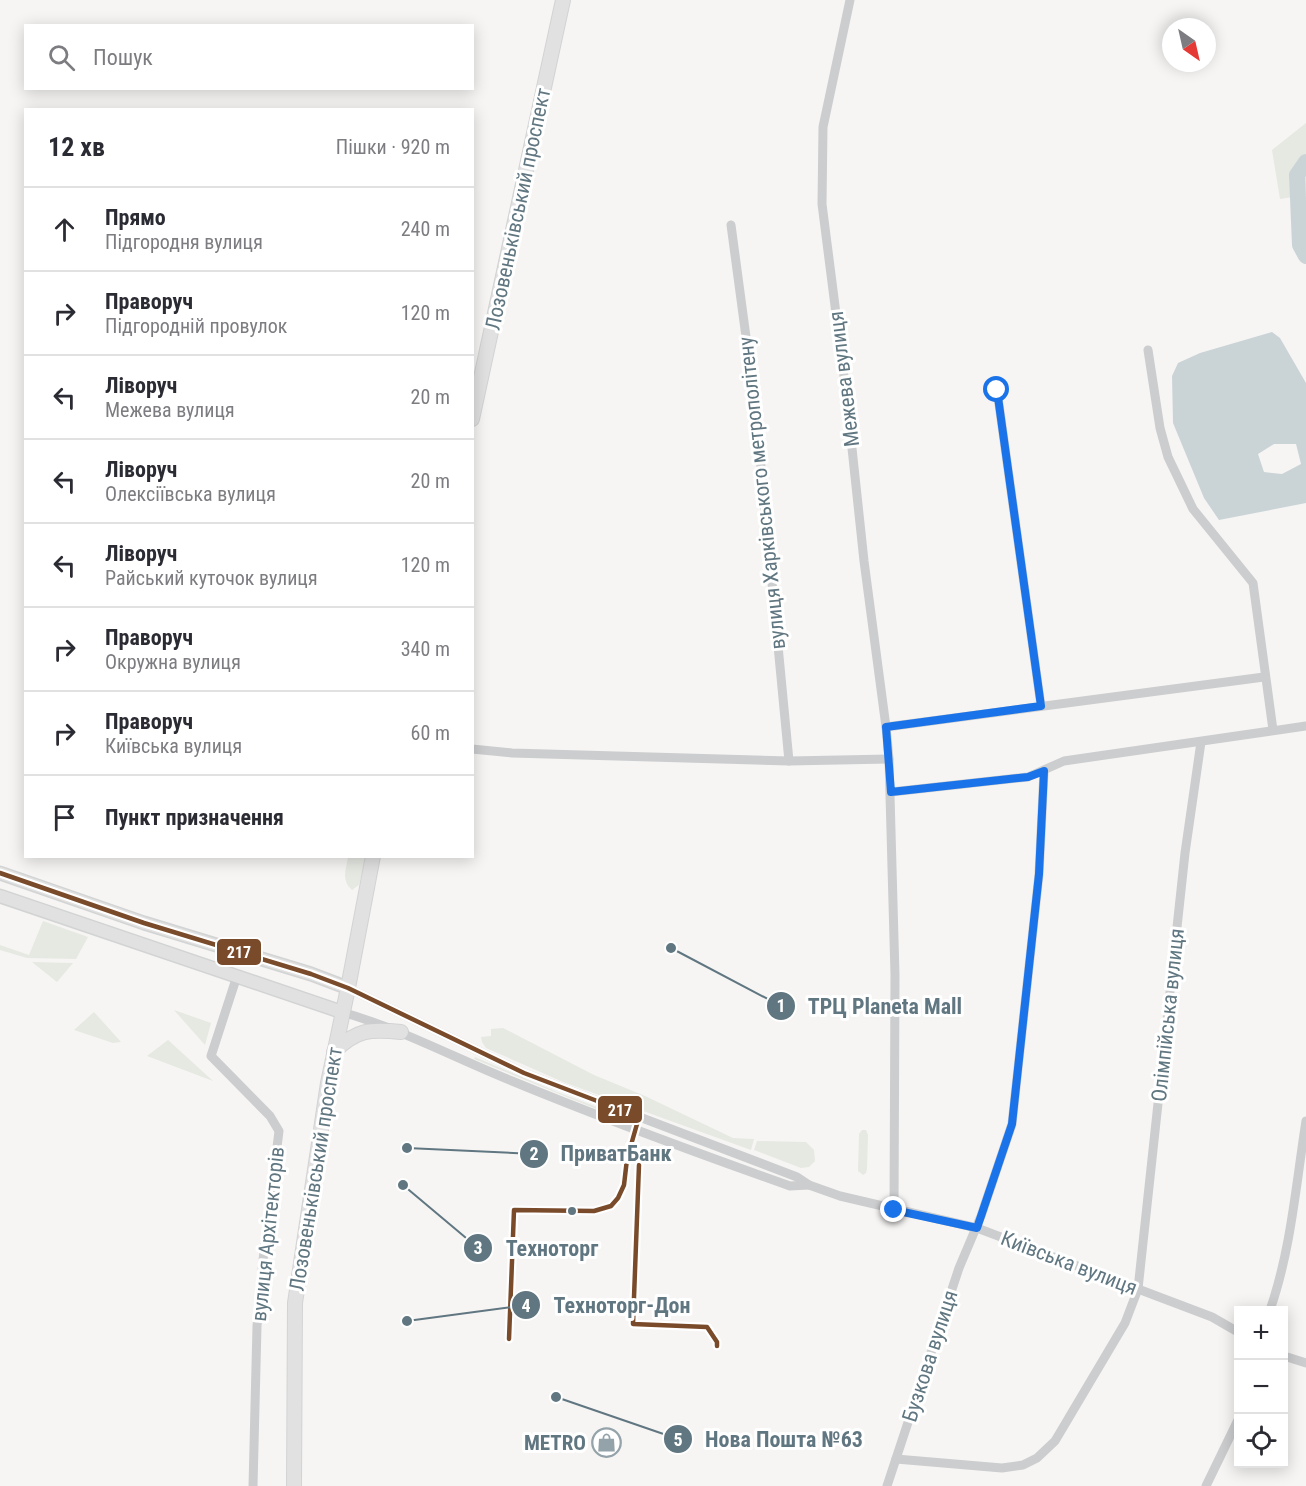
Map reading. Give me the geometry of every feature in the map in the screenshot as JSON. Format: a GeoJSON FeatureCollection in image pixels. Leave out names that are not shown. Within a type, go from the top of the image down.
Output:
{"type":"FeatureCollection","features":[{"type":"Feature","properties":{"kind":"highway","name":"Лозовеньківський проспект"},"geometry":{"type":"LineString","coordinates":[[474,410],[563,0]]}},
{"type":"Feature","properties":{"kind":"highway","name":"Лозовеньківський проспект"},"geometry":{"type":"LineString","coordinates":[[294,1486],[295,1303],[308,1206],[334,1052],[373,858]]}},
{"type":"Feature","properties":{"kind":"highway"},"geometry":{"type":"LineString","coordinates":[[334,1052],[348,1039],[364,1032],[401,1032]]}},
{"type":"Feature","properties":{"kind":"main road"},"geometry":{"type":"LineString","coordinates":[[0,873],[348,988]]}},
{"type":"Feature","properties":{"kind":"main road"},"geometry":{"type":"LineString","coordinates":[[0,896],[342,1012]]}},
{"type":"Feature","properties":{"kind":"street","name":"Межева вулиця"},"geometry":{"type":"LineString","coordinates":[[850,0],[823,127],[822,204],[886,727],[891,792],[894,1210]]}},
{"type":"Feature","properties":{"kind":"street","name":"вулиця Харківського метрополітену"},"geometry":{"type":"LineString","coordinates":[[731,225],[754,404],[789,761]]}},
{"type":"Feature","properties":{"kind":"street"},"geometry":{"type":"LineString","coordinates":[[1148,350],[1160,428],[1168,458],[1193,509],[1253,583],[1273,730]]}},
{"type":"Feature","properties":{"kind":"street"},"geometry":{"type":"LineString","coordinates":[[997,390],[1041,706]]}},
{"type":"Feature","properties":{"kind":"street"},"geometry":{"type":"LineString","coordinates":[[886,727],[1264,677]]}},
{"type":"Feature","properties":{"kind":"street"},"geometry":{"type":"LineString","coordinates":[[891,792],[1028,777],[1064,761],[1306,726]]}},
{"type":"Feature","properties":{"kind":"street","name":"Олімпійська вулиця"},"geometry":{"type":"LineString","coordinates":[[896,1459],[1002,1468],[1023,1465],[1037,1458],[1055,1441],[1125,1323],[1138,1289],[1185,853],[1202,742]]}},
{"type":"Feature","properties":{"kind":"street"},"geometry":{"type":"LineString","coordinates":[[474,749],[512,753],[789,761],[888,759]]}},
{"type":"Feature","properties":{"kind":"street","name":"Бузкова вулиця"},"geometry":{"type":"LineString","coordinates":[[886,1486],[959,1268],[977,1228],[1012,1124],[1039,874],[1044,771]]}},
{"type":"Feature","properties":{"kind":"street","name":"вулиця Архітекторів"},"geometry":{"type":"LineString","coordinates":[[237,976],[211,1056],[270,1116],[279,1131],[257,1326],[253,1486]]}},
{"type":"Feature","properties":{"kind":"street"},"geometry":{"type":"LineString","coordinates":[[348,988],[524,1073],[797,1177],[809,1185]]}},
{"type":"Feature","properties":{"kind":"street"},"geometry":{"type":"LineString","coordinates":[[342,1012],[381,1023],[518,1084],[669,1144],[790,1186],[809,1185]]}},
{"type":"Feature","properties":{"kind":"street"},"geometry":{"type":"LineString","coordinates":[[452,1054],[456,1041]]}},
{"type":"Feature","properties":{"kind":"street"},"geometry":{"type":"LineString","coordinates":[[1272,1306],[1285,1253],[1306,1121]]}},
{"type":"Feature","properties":{"kind":"street","name":"Київська вулиця"},"geometry":{"type":"LineString","coordinates":[[809,1185],[840,1196],[894,1210],[977,1228],[1212,1317],[1234,1329]]}},
{"type":"Feature","properties":{"kind":"street"},"geometry":{"type":"LineString","coordinates":[[1288,1357],[1306,1363]]}},
{"type":"Feature","properties":{"kind":"street"},"geometry":{"type":"LineString","coordinates":[[1206,1486],[1234,1430]]}},
{"type":"Feature","properties":{"kind":"shaded area"},"geometry":{"type":"Polygon","coordinates":[[[1306,123],[1306,195],[1280,199],[1272,150],[1306,123]]]}},
{"type":"Feature","properties":{"kind":"shaded area"},"geometry":{"type":"Polygon","coordinates":[[[1272,332],[1280,338],[1306,383],[1306,503],[1219,520],[1204,498],[1173,423],[1172,376],[1178,363],[1200,353],[1272,332]],[[1274,444],[1258,454],[1264,472],[1282,474],[1301,464],[1296,444],[1274,444]]]}},
{"type":"Feature","properties":{"kind":"shaded area"},"geometry":{"type":"Polygon","coordinates":[[[348,858],[366,858],[359,885],[352,890],[346,882],[345,871],[348,858]]]}},
{"type":"Feature","properties":{"kind":"shaded area"},"geometry":{"type":"Polygon","coordinates":[[[43,921],[88,937],[76,959],[27,958],[0,950],[0,945],[29,955],[43,921]]]}},
{"type":"Feature","properties":{"kind":"shaded area"},"geometry":{"type":"Polygon","coordinates":[[[32,962],[73,963],[57,982],[32,962]]]}},
{"type":"Feature","properties":{"kind":"shaded area"},"geometry":{"type":"Polygon","coordinates":[[[174,1010],[211,1023],[205,1045],[174,1010]]]}},
{"type":"Feature","properties":{"kind":"shaded area"},"geometry":{"type":"Polygon","coordinates":[[[94,1012],[121,1042],[113,1043],[74,1030],[94,1012]]]}},
{"type":"Feature","properties":{"kind":"shaded area"},"geometry":{"type":"Polygon","coordinates":[[[503,1028],[594,1075],[645,1096],[733,1138],[754,1139],[751,1150],[563,1082],[486,1048],[481,1037],[491,1036],[491,1029],[503,1028]]]}},
{"type":"Feature","properties":{"kind":"shaded area"},"geometry":{"type":"Polygon","coordinates":[[[168,1040],[213,1081],[147,1056],[168,1040]]]}},
{"type":"Feature","properties":{"kind":"shaded area"},"geometry":{"type":"Polygon","coordinates":[[[475,1057],[557,1092],[624,1117],[623,1120],[474,1059],[475,1057]]]}},
{"type":"Feature","properties":{"kind":"shaded area"},"geometry":{"type":"Polygon","coordinates":[[[862,1130],[866,1130],[868,1135],[867,1169],[863,1175],[858,1171],[859,1134],[862,1130]]]}},
{"type":"Feature","properties":{"kind":"shaded area"},"geometry":{"type":"Polygon","coordinates":[[[757,1141],[806,1142],[814,1150],[815,1161],[809,1167],[801,1168],[754,1150],[757,1141]]]}},
{"type":"Feature","properties":{"kind":"waterway"},"geometry":{"type":"LineString","coordinates":[[1306,162],[1297,175],[1300,245],[1306,256]]}},
{"type":"Feature","properties":{"kind":"transit line","name":"217"},"geometry":{"type":"LineString","coordinates":[[0,873],[144,923],[311,974],[348,988],[524,1073],[639,1117],[627,1159],[624,1185],[611,1206],[594,1211],[514,1210],[509,1339]]}},
{"type":"Feature","properties":{"kind":"transit line","name":"217"},"geometry":{"type":"LineString","coordinates":[[639,1165],[633,1324],[707,1327],[717,1342],[717,1346]]}},
{"type":"Feature","properties":{"kind":"place","name":"ТРЦ Planeta Mall"},"geometry":{"type":"Point","coordinates":[671,948]}},
{"type":"Feature","properties":{"kind":"place","name":"ПриватБанк"},"geometry":{"type":"Point","coordinates":[407,1148]}},
{"type":"Feature","properties":{"kind":"place","name":"Техноторг"},"geometry":{"type":"Point","coordinates":[403,1185]}},
{"type":"Feature","properties":{"kind":"place","name":"Техноторг-Дон"},"geometry":{"type":"Point","coordinates":[407,1321]}},
{"type":"Feature","properties":{"kind":"place","name":"Нова Пошта №63"},"geometry":{"type":"Point","coordinates":[556,1397]}},
{"type":"Feature","properties":{"kind":"place","name":"METRO"},"geometry":{"type":"Point","coordinates":[607,1443]}},
{"type":"Feature","properties":{"kind":"route"},"geometry":{"type":"LineString","coordinates":[[894,1210],[977,1228],[1012,1124],[1039,874],[1044,771],[1028,777],[891,792],[886,727],[1041,706],[997,390]]}}]}
